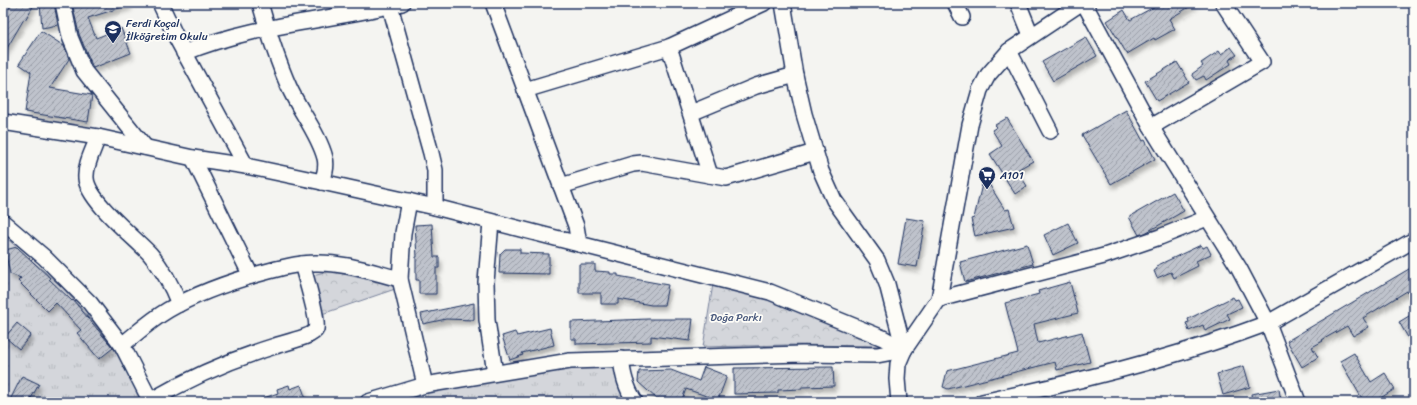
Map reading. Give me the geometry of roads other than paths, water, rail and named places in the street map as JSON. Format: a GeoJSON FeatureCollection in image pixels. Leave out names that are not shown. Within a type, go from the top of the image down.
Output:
{"type":"FeatureCollection","features":[{"type":"Feature","properties":{"kind":"street"},"geometry":{"type":"LineString","coordinates":[[63,3],[70,37],[84,71],[145,147]]}},
{"type":"Feature","properties":{"kind":"street"},"geometry":{"type":"LineString","coordinates":[[160,3],[184,53],[246,166]]}},
{"type":"Feature","properties":{"kind":"street"},"geometry":{"type":"LineString","coordinates":[[260,3],[267,28],[289,88],[317,139],[325,158],[325,174],[322,182]]}},
{"type":"Feature","properties":{"kind":"street"},"geometry":{"type":"LineString","coordinates":[[493,3],[576,226],[579,244]]}},
{"type":"Feature","properties":{"kind":"street"},"geometry":{"type":"LineString","coordinates":[[525,90],[669,47],[764,3]]}},
{"type":"Feature","properties":{"kind":"street"},"geometry":{"type":"LineString","coordinates":[[784,3],[795,75],[815,152],[834,200],[877,260],[888,284],[904,350]]}},
{"type":"Feature","properties":{"kind":"street"},"geometry":{"type":"LineString","coordinates":[[955,3],[962,17]]}},
{"type":"Feature","properties":{"kind":"street"},"geometry":{"type":"LineString","coordinates":[[1018,3],[1031,35]]}},
{"type":"Feature","properties":{"kind":"street"},"geometry":{"type":"LineString","coordinates":[[899,402],[897,379],[898,364],[904,350],[939,299],[970,125],[980,90],[988,75],[1009,51],[1031,35],[1083,3],[1151,127],[1239,268],[1268,323],[1298,402]]}},
{"type":"Feature","properties":{"kind":"street"},"geometry":{"type":"LineString","coordinates":[[1151,127],[1262,62],[1223,3]]}},
{"type":"Feature","properties":{"kind":"street"},"geometry":{"type":"LineString","coordinates":[[184,53],[205,44],[267,28],[396,4],[435,170],[435,207]]}},
{"type":"Feature","properties":{"kind":"street"},"geometry":{"type":"LineString","coordinates":[[669,47],[710,175]]}},
{"type":"Feature","properties":{"kind":"street"},"geometry":{"type":"LineString","coordinates":[[1009,51],[1050,131]]}},
{"type":"Feature","properties":{"kind":"street"},"geometry":{"type":"LineString","coordinates":[[691,113],[756,86],[795,75]]}},
{"type":"Feature","properties":{"kind":"street"},"geometry":{"type":"LineString","coordinates":[[3,122],[98,137],[193,158],[246,166],[435,207],[770,292],[870,332],[904,350]]}},
{"type":"Feature","properties":{"kind":"street"},"geometry":{"type":"LineString","coordinates":[[98,137],[89,162],[86,178],[89,188],[99,203],[120,226],[150,254],[165,273],[180,304]]}},
{"type":"Feature","properties":{"kind":"street"},"geometry":{"type":"LineString","coordinates":[[561,186],[633,164],[642,163],[726,178],[815,152]]}},
{"type":"Feature","properties":{"kind":"street"},"geometry":{"type":"LineString","coordinates":[[193,158],[251,276]]}},
{"type":"Feature","properties":{"kind":"street"},"geometry":{"type":"LineString","coordinates":[[409,201],[403,233],[400,279],[425,385]]}},
{"type":"Feature","properties":{"kind":"street"},"geometry":{"type":"LineString","coordinates":[[939,299],[1104,256],[1207,218]]}},
{"type":"Feature","properties":{"kind":"street"},"geometry":{"type":"LineString","coordinates":[[3,222],[44,257],[90,303],[122,344],[150,402],[203,372],[257,351],[304,337],[314,332],[317,328],[316,318],[302,264]]}},
{"type":"Feature","properties":{"kind":"street"},"geometry":{"type":"LineString","coordinates":[[491,222],[486,282],[487,320],[495,373]]}},
{"type":"Feature","properties":{"kind":"street"},"geometry":{"type":"LineString","coordinates":[[982,402],[1092,378],[1200,347],[1268,323],[1414,240]]}},
{"type":"Feature","properties":{"kind":"street"},"geometry":{"type":"LineString","coordinates":[[122,344],[167,310],[212,289],[251,276],[302,264],[338,264],[400,279]]}},
{"type":"Feature","properties":{"kind":"street"},"geometry":{"type":"LineString","coordinates":[[368,402],[425,385],[570,361],[802,354],[877,355],[904,350]]}},
{"type":"Feature","properties":{"kind":"street"},"geometry":{"type":"LineString","coordinates":[[621,359],[627,388],[635,402]]}},
{"type":"Feature","properties":{"kind":"place","name":"Ferdi Koçal İlköğretim Okulu"},"geometry":{"type":"Point","coordinates":[113,44]}},
{"type":"Feature","properties":{"kind":"place","name":"A101"},"geometry":{"type":"Point","coordinates":[987,190]}},
{"type":"Feature","properties":{"kind":"park label","name":"Doğa Parkı"},"geometry":{"type":"Point","coordinates":[736,317]}}]}
